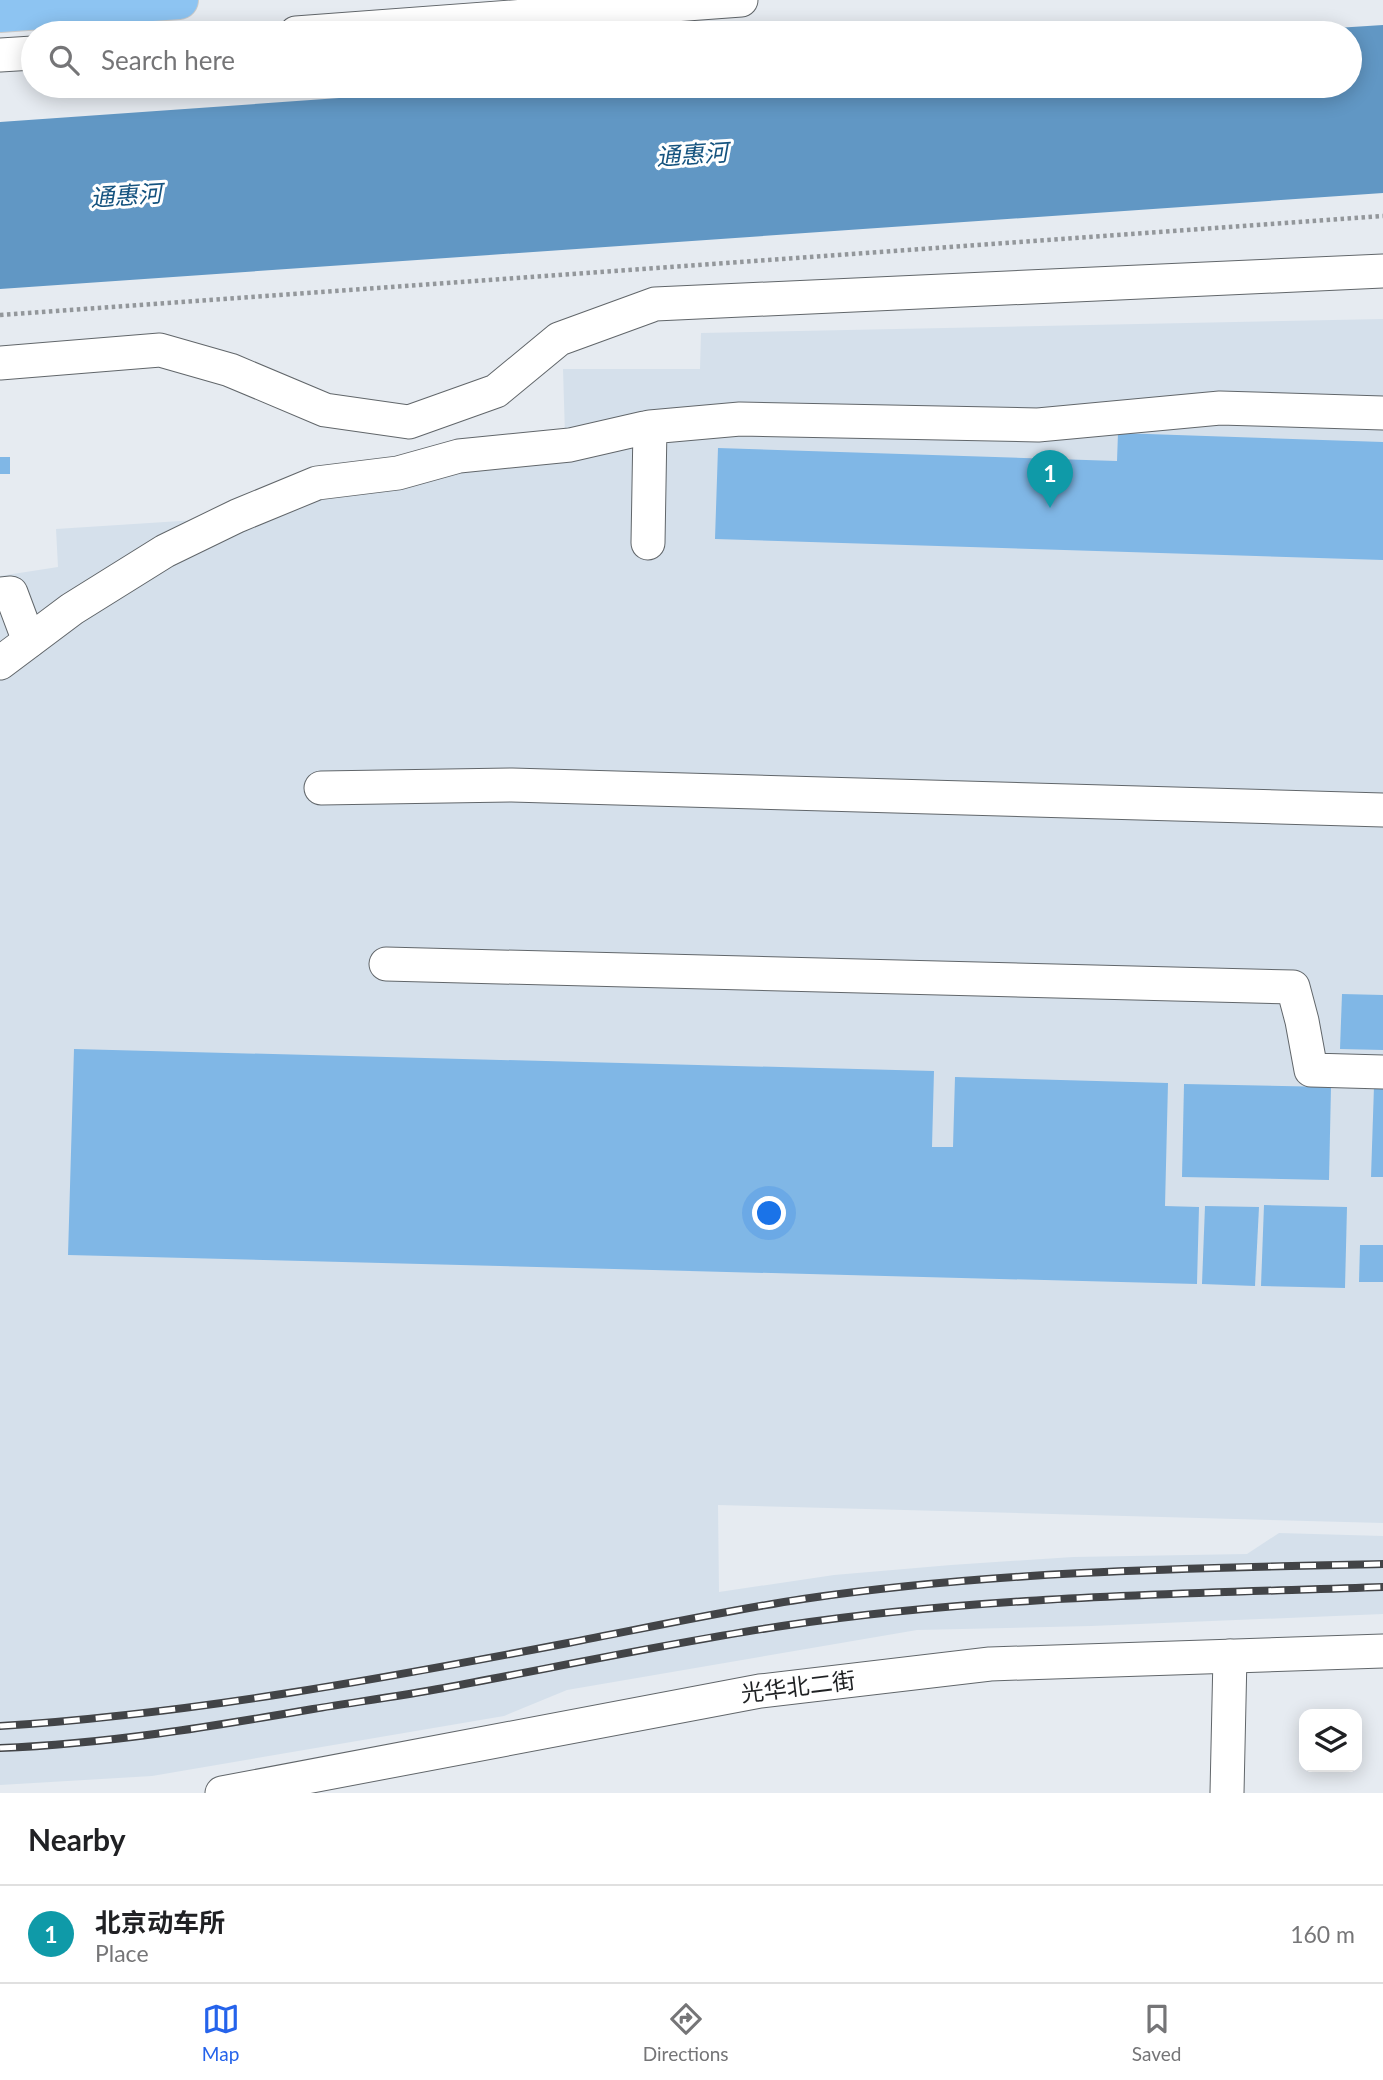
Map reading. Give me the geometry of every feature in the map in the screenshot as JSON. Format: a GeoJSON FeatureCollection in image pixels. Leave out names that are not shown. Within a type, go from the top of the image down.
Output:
{"type":"FeatureCollection","features":[{"type":"Feature","properties":{"kind":"highway"},"geometry":{"type":"LineString","coordinates":[[0,13],[180,0]]}},
{"type":"Feature","properties":{"kind":"street"},"geometry":{"type":"LineString","coordinates":[[457,21],[740,0]]}},
{"type":"Feature","properties":{"kind":"street"},"geometry":{"type":"LineString","coordinates":[[0,55],[21,54]]}},
{"type":"Feature","properties":{"kind":"street"},"geometry":{"type":"LineString","coordinates":[[0,363],[160,350],[230,370],[325,410],[409,422],[496,391],[559,339],[655,304],[1383,271]]}},
{"type":"Feature","properties":{"kind":"street"},"geometry":{"type":"LineString","coordinates":[[648,543],[650,427],[740,419],[1038,425],[1220,408],[1383,414]]}},
{"type":"Feature","properties":{"kind":"street"},"geometry":{"type":"LineString","coordinates":[[0,663],[72,609],[165,551],[237,516],[317,483],[398,473],[459,456],[570,445],[644,428]]}},
{"type":"Feature","properties":{"kind":"street"},"geometry":{"type":"LineString","coordinates":[[0,594],[11,593],[29,641]]}},
{"type":"Feature","properties":{"kind":"street"},"geometry":{"type":"LineString","coordinates":[[321,788],[512,785],[1383,810]]}},
{"type":"Feature","properties":{"kind":"street"},"geometry":{"type":"LineString","coordinates":[[386,964],[1293,987],[1311,1070],[1383,1072]]}},
{"type":"Feature","properties":{"kind":"street","name":"光华北二街"},"geometry":{"type":"LineString","coordinates":[[222,1793],[760,1691],[990,1664],[1383,1651]]}},
{"type":"Feature","properties":{"kind":"street"},"geometry":{"type":"LineString","coordinates":[[1227,1793],[1230,1656]]}},
{"type":"Feature","properties":{"kind":"path"},"geometry":{"type":"LineString","coordinates":[[0,315],[1383,216]]}},
{"type":"Feature","properties":{"kind":"shaded area"},"geometry":{"type":"Polygon","coordinates":[[[1383,319],[1383,1523],[718,1505],[719,1592],[834,1575],[951,1565],[1073,1557],[1247,1554],[1279,1533],[1383,1536],[1383,1614],[917,1630],[567,1690],[504,1716],[152,1776],[0,1785],[0,576],[58,567],[56,529],[196,520],[237,497],[316,468],[565,435],[563,369],[700,369],[701,333],[1383,319]]]}},
{"type":"Feature","properties":{"kind":"water","name":"通惠河"},"geometry":{"type":"Polygon","coordinates":[[[1383,25],[1383,193],[0,289],[0,122],[339,98],[1362,98],[1362,26],[1383,25]]]}},
{"type":"Feature","properties":{"kind":"building"},"geometry":{"type":"Polygon","coordinates":[[[1118,433],[1383,442],[1383,560],[715,539],[718,448],[1117,461],[1118,433]]]}},
{"type":"Feature","properties":{"kind":"building"},"geometry":{"type":"Polygon","coordinates":[[[0,457],[10,457],[10,474],[0,474],[0,457]]]}},
{"type":"Feature","properties":{"kind":"building"},"geometry":{"type":"Polygon","coordinates":[[[1342,994],[1383,995],[1383,1050],[1340,1049],[1342,994]]]}},
{"type":"Feature","properties":{"kind":"building"},"geometry":{"type":"Polygon","coordinates":[[[74,1049],[934,1071],[932,1147],[953,1147],[955,1077],[1168,1083],[1165,1206],[1199,1207],[1197,1284],[68,1255],[74,1049]]]}},
{"type":"Feature","properties":{"kind":"building"},"geometry":{"type":"Polygon","coordinates":[[[1184,1084],[1331,1087],[1329,1180],[1182,1177],[1184,1084]]]}},
{"type":"Feature","properties":{"kind":"building"},"geometry":{"type":"Polygon","coordinates":[[[1374,1086],[1383,1086],[1383,1177],[1371,1177],[1374,1086]]]}},
{"type":"Feature","properties":{"kind":"building"},"geometry":{"type":"Polygon","coordinates":[[[1264,1205],[1347,1207],[1345,1288],[1261,1286],[1264,1205]]]}},
{"type":"Feature","properties":{"kind":"building"},"geometry":{"type":"Polygon","coordinates":[[[1205,1206],[1259,1207],[1255,1286],[1202,1284],[1205,1206]]]}},
{"type":"Feature","properties":{"kind":"building"},"geometry":{"type":"Polygon","coordinates":[[[1360,1245],[1383,1245],[1383,1282],[1359,1282],[1360,1245]]]}},
{"type":"Feature","properties":{"kind":"railway"},"geometry":{"type":"LineString","coordinates":[[0,1726],[143,1713],[285,1694],[744,1609],[875,1590],[1092,1572],[1383,1564]]}},
{"type":"Feature","properties":{"kind":"railway"},"geometry":{"type":"LineString","coordinates":[[0,1748],[79,1743],[196,1728],[428,1691],[740,1633],[857,1616],[1007,1602],[1383,1587]]}},
{"type":"Feature","properties":{"kind":"place","name":"北京动车所"},"geometry":{"type":"Point","coordinates":[1050,508]}}]}
